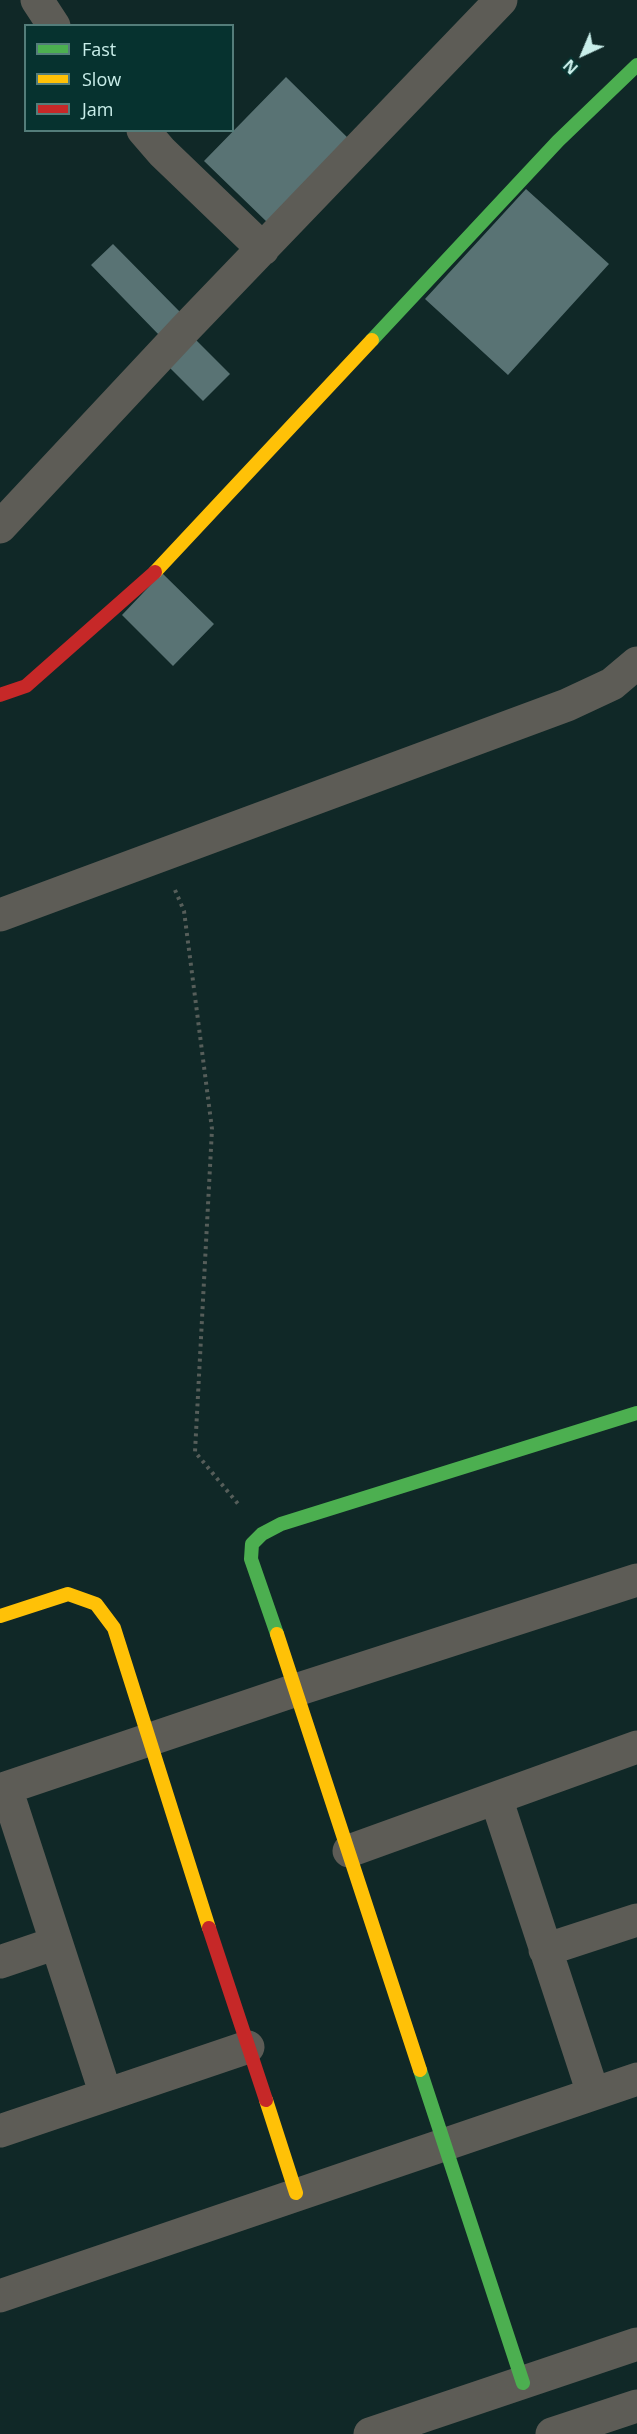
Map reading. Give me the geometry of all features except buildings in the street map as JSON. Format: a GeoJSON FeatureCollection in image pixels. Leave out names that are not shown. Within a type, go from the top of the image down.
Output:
{"type":"FeatureCollection","features":[{"type":"Feature","properties":{"kind":"street"},"geometry":{"type":"LineString","coordinates":[[37,0],[53,24]]}},
{"type":"Feature","properties":{"kind":"street"},"geometry":{"type":"LineString","coordinates":[[0,527],[501,0]]}},
{"type":"Feature","properties":{"kind":"street"},"geometry":{"type":"LineString","coordinates":[[0,695],[26,686],[148,579],[558,141],[637,65]]}},
{"type":"Feature","properties":{"kind":"street"},"geometry":{"type":"LineString","coordinates":[[145,132],[162,152],[263,249]]}},
{"type":"Feature","properties":{"kind":"street"},"geometry":{"type":"LineString","coordinates":[[0,915],[567,705],[612,684],[637,663]]}},
{"type":"Feature","properties":{"kind":"street"},"geometry":{"type":"LineString","coordinates":[[523,2383],[251,1559],[252,1544],[262,1533],[280,1524],[637,1413]]}},
{"type":"Feature","properties":{"kind":"street"},"geometry":{"type":"LineString","coordinates":[[106,2095],[3,1789],[296,1690],[637,1580]]}},
{"type":"Feature","properties":{"kind":"street"},"geometry":{"type":"LineString","coordinates":[[0,1616],[68,1594],[96,1604],[114,1628],[148,1740],[296,2193]]}},
{"type":"Feature","properties":{"kind":"street"},"geometry":{"type":"LineString","coordinates":[[349,1851],[637,1747]]}},
{"type":"Feature","properties":{"kind":"street"},"geometry":{"type":"LineString","coordinates":[[496,1798],[593,2093]]}},
{"type":"Feature","properties":{"kind":"street"},"geometry":{"type":"LineString","coordinates":[[545,1950],[637,1920]]}},
{"type":"Feature","properties":{"kind":"street"},"geometry":{"type":"LineString","coordinates":[[0,1962],[56,1943]]}},
{"type":"Feature","properties":{"kind":"street"},"geometry":{"type":"LineString","coordinates":[[0,2131],[248,2047]]}},
{"type":"Feature","properties":{"kind":"street"},"geometry":{"type":"LineString","coordinates":[[0,2296],[296,2193],[637,2079]]}},
{"type":"Feature","properties":{"kind":"street"},"geometry":{"type":"LineString","coordinates":[[370,2434],[637,2344]]}},
{"type":"Feature","properties":{"kind":"street"},"geometry":{"type":"LineString","coordinates":[[552,2434],[637,2406]]}},
{"type":"Feature","properties":{"kind":"path"},"geometry":{"type":"LineString","coordinates":[[158,855],[184,911],[212,1129],[195,1452],[262,1533]]}},
{"type":"Feature","properties":{"kind":"traffic: fast"},"geometry":{"type":"LineString","coordinates":[[372,340],[558,141],[637,65]]}},
{"type":"Feature","properties":{"kind":"traffic: fast"},"geometry":{"type":"LineString","coordinates":[[277,1634],[251,1559],[252,1544],[262,1534],[281,1524],[637,1413]]}},
{"type":"Feature","properties":{"kind":"traffic: fast"},"geometry":{"type":"LineString","coordinates":[[420,2070],[523,2383]]}},
{"type":"Feature","properties":{"kind":"traffic: slow"},"geometry":{"type":"LineString","coordinates":[[155,572],[372,340]]}},
{"type":"Feature","properties":{"kind":"traffic: slow"},"geometry":{"type":"LineString","coordinates":[[0,1616],[68,1594],[96,1604],[114,1628],[209,1928]]}},
{"type":"Feature","properties":{"kind":"traffic: slow"},"geometry":{"type":"LineString","coordinates":[[277,1634],[420,2070]]}},
{"type":"Feature","properties":{"kind":"traffic: slow"},"geometry":{"type":"LineString","coordinates":[[266,2100],[296,2193]]}},
{"type":"Feature","properties":{"kind":"traffic: jam"},"geometry":{"type":"LineString","coordinates":[[0,695],[26,686],[155,572]]}},
{"type":"Feature","properties":{"kind":"traffic: jam"},"geometry":{"type":"LineString","coordinates":[[209,1928],[266,2100]]}}]}
